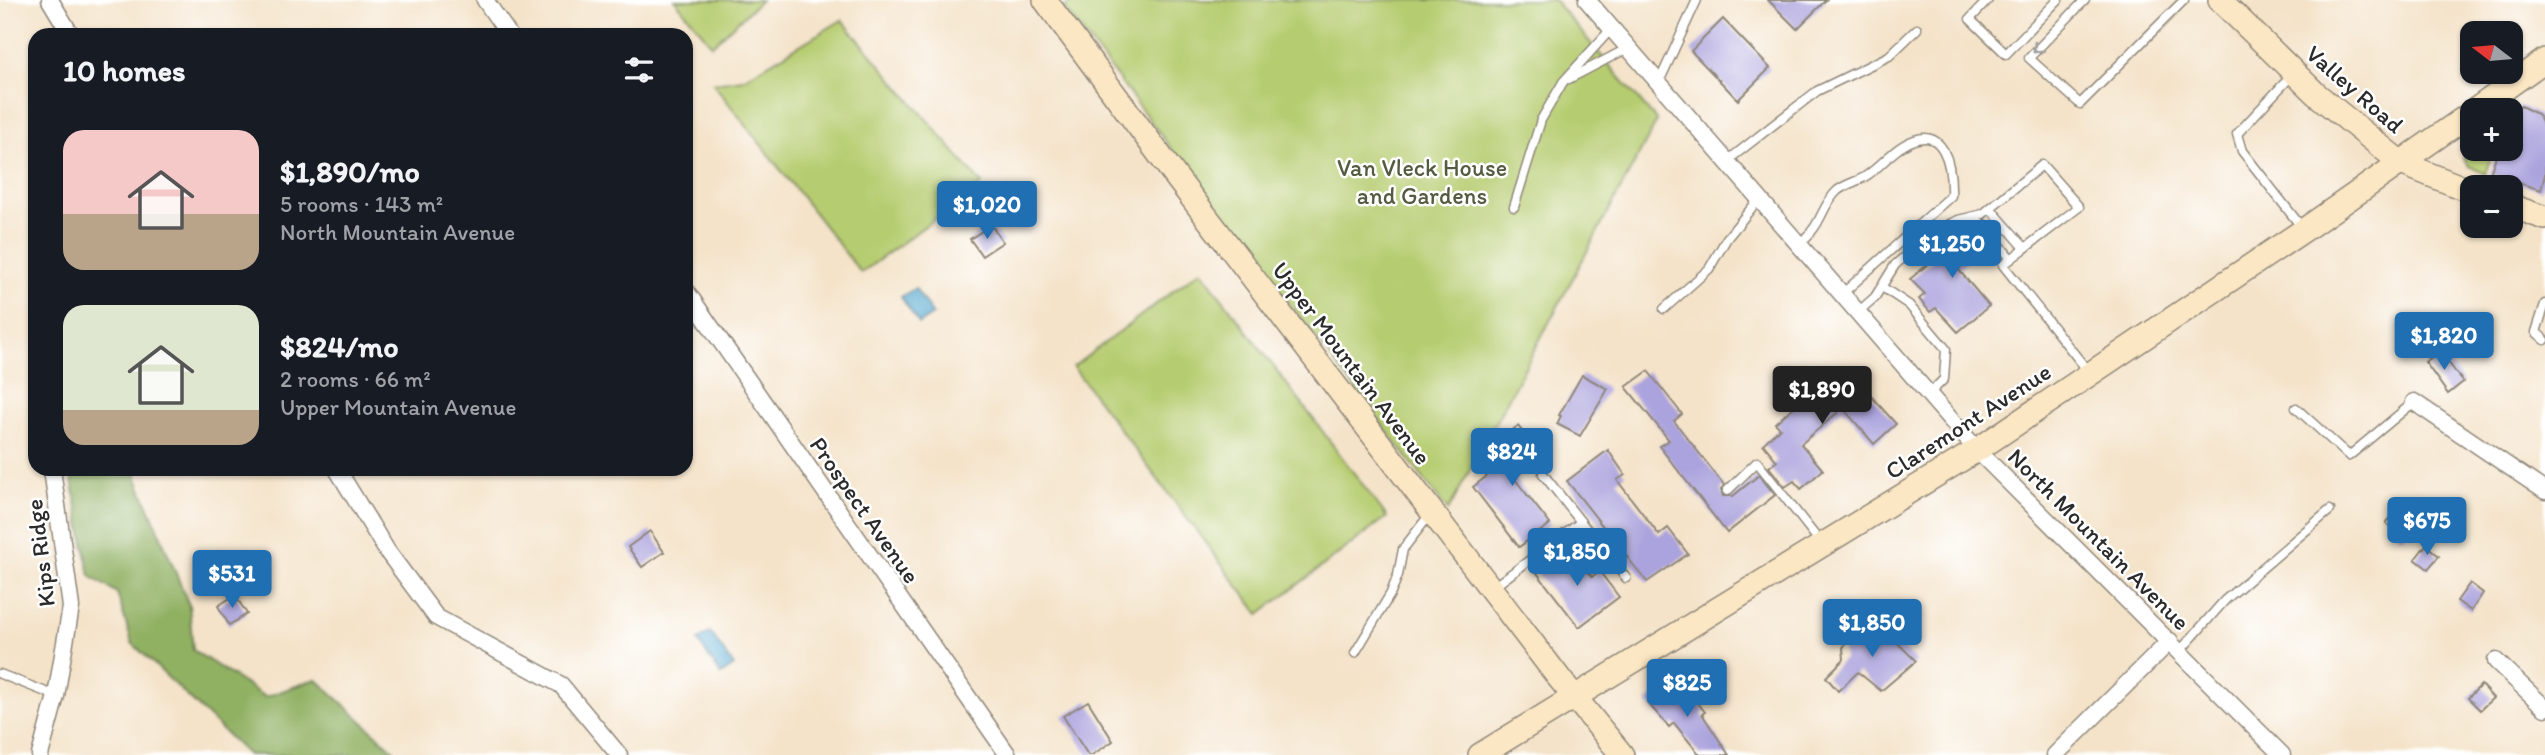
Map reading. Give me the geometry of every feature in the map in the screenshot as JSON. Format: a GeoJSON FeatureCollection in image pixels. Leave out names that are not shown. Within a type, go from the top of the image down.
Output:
{"type":"FeatureCollection","features":[{"type":"Feature","properties":{"kind":"street"},"geometry":{"type":"LineString","coordinates":[[50,0],[67,28]]}},
{"type":"Feature","properties":{"kind":"street"},"geometry":{"type":"LineString","coordinates":[[485,0],[504,28]]}},
{"type":"Feature","properties":{"kind":"street","name":"Upper Mountain Avenue"},"geometry":{"type":"LineString","coordinates":[[1045,0],[1176,177],[1432,512],[1622,755]]}},
{"type":"Feature","properties":{"kind":"street","name":"North Mountain Avenue"},"geometry":{"type":"LineString","coordinates":[[1587,0],[1977,450],[2282,755]]}},
{"type":"Feature","properties":{"kind":"street","name":"Valley Road"},"geometry":{"type":"LineString","coordinates":[[2220,0],[2315,94],[2401,163],[2460,186]]}},
{"type":"Feature","properties":{"kind":"street","name":"Claremont Avenue"},"geometry":{"type":"LineString","coordinates":[[2492,98],[2545,60]]}},
{"type":"Feature","properties":{"kind":"street","name":"Claremont Avenue"},"geometry":{"type":"LineString","coordinates":[[1480,755],[1977,450],[2304,230],[2460,121]]}},
{"type":"Feature","properties":{"kind":"street"},"geometry":{"type":"LineString","coordinates":[[2523,210],[2545,218]]}},
{"type":"Feature","properties":{"kind":"street","name":"Prospect Avenue"},"geometry":{"type":"LineString","coordinates":[[693,301],[1007,755]]}},
{"type":"Feature","properties":{"kind":"street"},"geometry":{"type":"LineString","coordinates":[[2414,402],[2545,491]]}},
{"type":"Feature","properties":{"kind":"street","name":"Kips Ridge"},"geometry":{"type":"LineString","coordinates":[[40,755],[57,696],[71,607],[53,476]]}},
{"type":"Feature","properties":{"kind":"street"},"geometry":{"type":"LineString","coordinates":[[341,476],[387,551],[436,617],[561,685],[619,755]]}},
{"type":"Feature","properties":{"kind":"street"},"geometry":{"type":"LineString","coordinates":[[2054,755],[2175,646]]}},
{"type":"Feature","properties":{"kind":"street"},"geometry":{"type":"LineString","coordinates":[[2496,661],[2545,708]]}},
{"type":"Feature","properties":{"kind":"lane"},"geometry":{"type":"LineString","coordinates":[[1659,82],[1697,0]]}},
{"type":"Feature","properties":{"kind":"lane"},"geometry":{"type":"LineString","coordinates":[[1988,0],[1970,19],[2006,54],[2058,0]]}},
{"type":"Feature","properties":{"kind":"lane"},"geometry":{"type":"LineString","coordinates":[[2085,0],[2029,58],[2080,104],[2184,0]]}},
{"type":"Feature","properties":{"kind":"lane"},"geometry":{"type":"LineString","coordinates":[[1514,207],[1541,120],[1563,82],[1612,28]]}},
{"type":"Feature","properties":{"kind":"lane"},"geometry":{"type":"LineString","coordinates":[[1727,161],[1817,90],[1889,56],[1917,29]]}},
{"type":"Feature","properties":{"kind":"lane"},"geometry":{"type":"LineString","coordinates":[[1563,82],[1628,48]]}},
{"type":"Feature","properties":{"kind":"lane"},"geometry":{"type":"LineString","coordinates":[[2294,73],[2237,134],[2242,151],[2304,230]]}},
{"type":"Feature","properties":{"kind":"lane"},"geometry":{"type":"LineString","coordinates":[[1799,245],[1814,228],[1838,190],[1865,177],[1902,146],[1917,138],[1931,138],[1942,147],[1949,161],[1951,196],[1842,294]]}},
{"type":"Feature","properties":{"kind":"lane"},"geometry":{"type":"LineString","coordinates":[[1857,313],[1874,298],[1895,265],[1930,234],[1958,220],[1983,214],[2042,165],[2078,207],[2003,265],[2090,373]]}},
{"type":"Feature","properties":{"kind":"lane"},"geometry":{"type":"LineString","coordinates":[[1664,309],[1709,269],[1727,238],[1759,199]]}},
{"type":"Feature","properties":{"kind":"lane"},"geometry":{"type":"LineString","coordinates":[[1990,208],[2025,248]]}},
{"type":"Feature","properties":{"kind":"lane"},"geometry":{"type":"LineString","coordinates":[[1972,217],[1983,224],[2011,259]]}},
{"type":"Feature","properties":{"kind":"lane"},"geometry":{"type":"LineString","coordinates":[[1882,287],[1909,305],[1946,349],[1944,379],[1928,395]]}},
{"type":"Feature","properties":{"kind":"lane"},"geometry":{"type":"LineString","coordinates":[[2545,304],[2536,332],[2545,340]]}},
{"type":"Feature","properties":{"kind":"lane"},"geometry":{"type":"LineString","coordinates":[[2296,408],[2349,456],[2414,402]]}},
{"type":"Feature","properties":{"kind":"lane"},"geometry":{"type":"LineString","coordinates":[[1727,491],[1757,462],[1822,544]]}},
{"type":"Feature","properties":{"kind":"lane"},"geometry":{"type":"LineString","coordinates":[[1543,474],[1626,578]]}},
{"type":"Feature","properties":{"kind":"lane"},"geometry":{"type":"LineString","coordinates":[[2175,646],[2330,510]]}},
{"type":"Feature","properties":{"kind":"lane"},"geometry":{"type":"LineString","coordinates":[[1355,653],[1391,593],[1403,549],[1432,512]]}},
{"type":"Feature","properties":{"kind":"lane"},"geometry":{"type":"LineString","coordinates":[[1492,588],[1581,522]]}},
{"type":"Feature","properties":{"kind":"lane"},"geometry":{"type":"LineString","coordinates":[[0,674],[57,696]]}},
{"type":"Feature","properties":{"kind":"green space"},"geometry":{"type":"Polygon","coordinates":[[[675,0],[761,0],[712,45],[675,0]]]}},
{"type":"Feature","properties":{"kind":"green space","name":"Van Vleck House and Gardens"},"geometry":{"type":"Polygon","coordinates":[[[1074,0],[1554,0],[1657,121],[1448,511],[1064,8],[1074,0]]]}},
{"type":"Feature","properties":{"kind":"green space"},"geometry":{"type":"Polygon","coordinates":[[[842,20],[982,184],[861,273],[713,83],[743,79],[842,20]]]}},
{"type":"Feature","properties":{"kind":"green space"},"geometry":{"type":"Polygon","coordinates":[[[2465,161],[2490,161],[2485,174],[2467,165],[2465,161]]]}},
{"type":"Feature","properties":{"kind":"green space"},"geometry":{"type":"Polygon","coordinates":[[[1201,270],[1387,517],[1259,614],[1073,367],[1201,270]]]}},
{"type":"Feature","properties":{"kind":"green space"},"geometry":{"type":"Polygon","coordinates":[[[71,476],[136,476],[189,605],[193,650],[265,697],[316,679],[399,755],[248,755],[132,643],[117,593],[90,576],[71,476]]]}},
{"type":"Feature","properties":{"kind":"water"},"geometry":{"type":"Polygon","coordinates":[[[915,288],[933,315],[919,324],[901,297],[915,288]]]}},
{"type":"Feature","properties":{"kind":"water"},"geometry":{"type":"Polygon","coordinates":[[[710,632],[734,666],[721,675],[698,641],[710,632]]]}},
{"type":"Feature","properties":{"kind":"building"},"geometry":{"type":"Polygon","coordinates":[[[1768,0],[1826,0],[1797,29],[1768,0]]]}},
{"type":"Feature","properties":{"kind":"building"},"geometry":{"type":"Polygon","coordinates":[[[1723,19],[1770,68],[1738,100],[1691,51],[1723,19]]]}},
{"type":"Feature","properties":{"kind":"building"},"geometry":{"type":"Polygon","coordinates":[[[2523,107],[2539,115],[2545,131],[2545,175],[2541,190],[2523,184],[2523,175],[2490,174],[2494,161],[2523,161],[2523,107]]]}},
{"type":"Feature","properties":{"kind":"building"},"geometry":{"type":"Polygon","coordinates":[[[1970,224],[1984,236],[1972,247],[1976,253],[1958,269],[1989,306],[1958,332],[1936,308],[1930,312],[1919,299],[1925,294],[1910,279],[1933,260],[1929,254],[1953,231],[1957,234],[1970,224]]]}},
{"type":"Feature","properties":{"kind":"building"},"geometry":{"type":"Polygon","coordinates":[[[991,225],[1003,242],[982,256],[970,239],[991,225]]]}},
{"type":"Feature","properties":{"kind":"building"},"geometry":{"type":"Polygon","coordinates":[[[2440,351],[2463,382],[2448,394],[2425,362],[2440,351]]]}},
{"type":"Feature","properties":{"kind":"building"},"geometry":{"type":"Polygon","coordinates":[[[1847,369],[1896,424],[1874,444],[1843,408],[1801,444],[1823,470],[1801,489],[1794,481],[1785,487],[1769,467],[1777,461],[1763,444],[1780,428],[1775,423],[1825,380],[1830,385],[1847,369]]]}},
{"type":"Feature","properties":{"kind":"building"},"geometry":{"type":"Polygon","coordinates":[[[1648,371],[1682,414],[1674,421],[1724,485],[1721,490],[1723,496],[1733,496],[1759,475],[1775,495],[1727,533],[1659,446],[1669,440],[1626,387],[1648,371]]]}},
{"type":"Feature","properties":{"kind":"building"},"geometry":{"type":"Polygon","coordinates":[[[1582,375],[1608,389],[1580,436],[1557,424],[1561,416],[1559,415],[1582,375]]]}},
{"type":"Feature","properties":{"kind":"building"},"geometry":{"type":"Polygon","coordinates":[[[1518,426],[1542,456],[1514,478],[1550,524],[1519,547],[1473,487],[1500,466],[1487,449],[1518,426]]]}},
{"type":"Feature","properties":{"kind":"building"},"geometry":{"type":"Polygon","coordinates":[[[1608,450],[1625,475],[1617,480],[1659,535],[1668,528],[1688,554],[1647,582],[1567,481],[1608,450]]]}},
{"type":"Feature","properties":{"kind":"building"},"geometry":{"type":"Polygon","coordinates":[[[2396,512],[2412,527],[2402,538],[2386,523],[2396,512]]]}},
{"type":"Feature","properties":{"kind":"building"},"geometry":{"type":"Polygon","coordinates":[[[650,531],[664,552],[642,567],[628,547],[650,531]]]}},
{"type":"Feature","properties":{"kind":"building"},"geometry":{"type":"Polygon","coordinates":[[[2426,545],[2439,556],[2428,569],[2415,559],[2426,545]]]}},
{"type":"Feature","properties":{"kind":"building"},"geometry":{"type":"Polygon","coordinates":[[[1569,550],[1592,577],[1599,571],[1619,597],[1579,627],[1537,573],[1569,550]]]}},
{"type":"Feature","properties":{"kind":"building"},"geometry":{"type":"Polygon","coordinates":[[[2470,583],[2483,593],[2471,611],[2457,601],[2470,583]]]}},
{"type":"Feature","properties":{"kind":"building"},"geometry":{"type":"Polygon","coordinates":[[[235,595],[247,614],[229,625],[218,606],[235,595]]]}},
{"type":"Feature","properties":{"kind":"building"},"geometry":{"type":"Polygon","coordinates":[[[1872,618],[1916,661],[1881,691],[1858,672],[1838,691],[1826,677],[1844,659],[1845,644],[1872,618]]]}},
{"type":"Feature","properties":{"kind":"building"},"geometry":{"type":"Polygon","coordinates":[[[1683,684],[1705,712],[1702,714],[1729,755],[1700,755],[1674,723],[1669,727],[1647,702],[1666,685],[1672,693],[1683,684]]]}},
{"type":"Feature","properties":{"kind":"building"},"geometry":{"type":"Polygon","coordinates":[[[2481,685],[2493,698],[2480,710],[2468,698],[2481,685]]]}},
{"type":"Feature","properties":{"kind":"building"},"geometry":{"type":"Polygon","coordinates":[[[1088,701],[1113,741],[1092,755],[1088,755],[1063,716],[1088,701]]]}}]}
